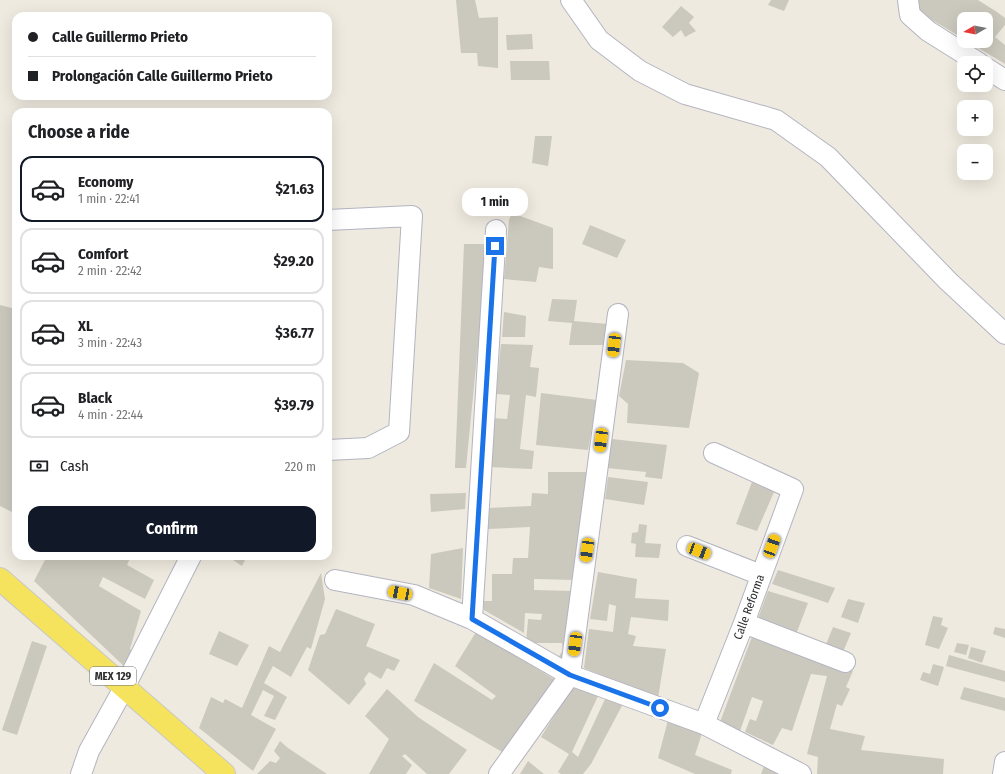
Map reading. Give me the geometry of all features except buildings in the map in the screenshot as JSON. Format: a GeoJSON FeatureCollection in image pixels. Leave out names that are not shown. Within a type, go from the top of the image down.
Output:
{"type":"FeatureCollection","features":[{"type":"Feature","properties":{"kind":"main road","name":"MEX 129"},"geometry":{"type":"LineString","coordinates":[[0,579],[125,686],[224,774]]}},
{"type":"Feature","properties":{"kind":"street"},"geometry":{"type":"LineString","coordinates":[[571,0],[600,40],[640,71],[685,94],[776,120],[828,157],[948,281],[1005,334]]}},
{"type":"Feature","properties":{"kind":"street"},"geometry":{"type":"LineString","coordinates":[[908,0],[910,15],[928,31],[968,56]]}},
{"type":"Feature","properties":{"kind":"street"},"geometry":{"type":"LineString","coordinates":[[993,72],[1005,80]]}},
{"type":"Feature","properties":{"kind":"street"},"geometry":{"type":"LineString","coordinates":[[332,220],[412,216],[399,432],[368,448],[332,450]]}},
{"type":"Feature","properties":{"kind":"street"},"geometry":{"type":"LineString","coordinates":[[472,619],[496,230]]}},
{"type":"Feature","properties":{"kind":"street"},"geometry":{"type":"LineString","coordinates":[[499,774],[570,675],[618,314]]}},
{"type":"Feature","properties":{"kind":"street","name":"Calle Reforma"},"geometry":{"type":"LineString","coordinates":[[704,724],[744,623],[793,489],[714,453]]}},
{"type":"Feature","properties":{"kind":"street"},"geometry":{"type":"LineString","coordinates":[[687,546],[762,575]]}},
{"type":"Feature","properties":{"kind":"street"},"geometry":{"type":"LineString","coordinates":[[80,774],[97,734],[125,686],[189,560]]}},
{"type":"Feature","properties":{"kind":"street"},"geometry":{"type":"LineString","coordinates":[[335,580],[414,595],[472,619],[570,675],[704,724],[800,774]]}},
{"type":"Feature","properties":{"kind":"street"},"geometry":{"type":"LineString","coordinates":[[744,623],[845,662]]}},
{"type":"Feature","properties":{"kind":"street"},"geometry":{"type":"LineString","coordinates":[[1003,774],[1005,762]]}},
{"type":"Feature","properties":{"kind":"route"},"geometry":{"type":"LineString","coordinates":[[495,246],[472,619],[570,675],[660,708]]}}]}
